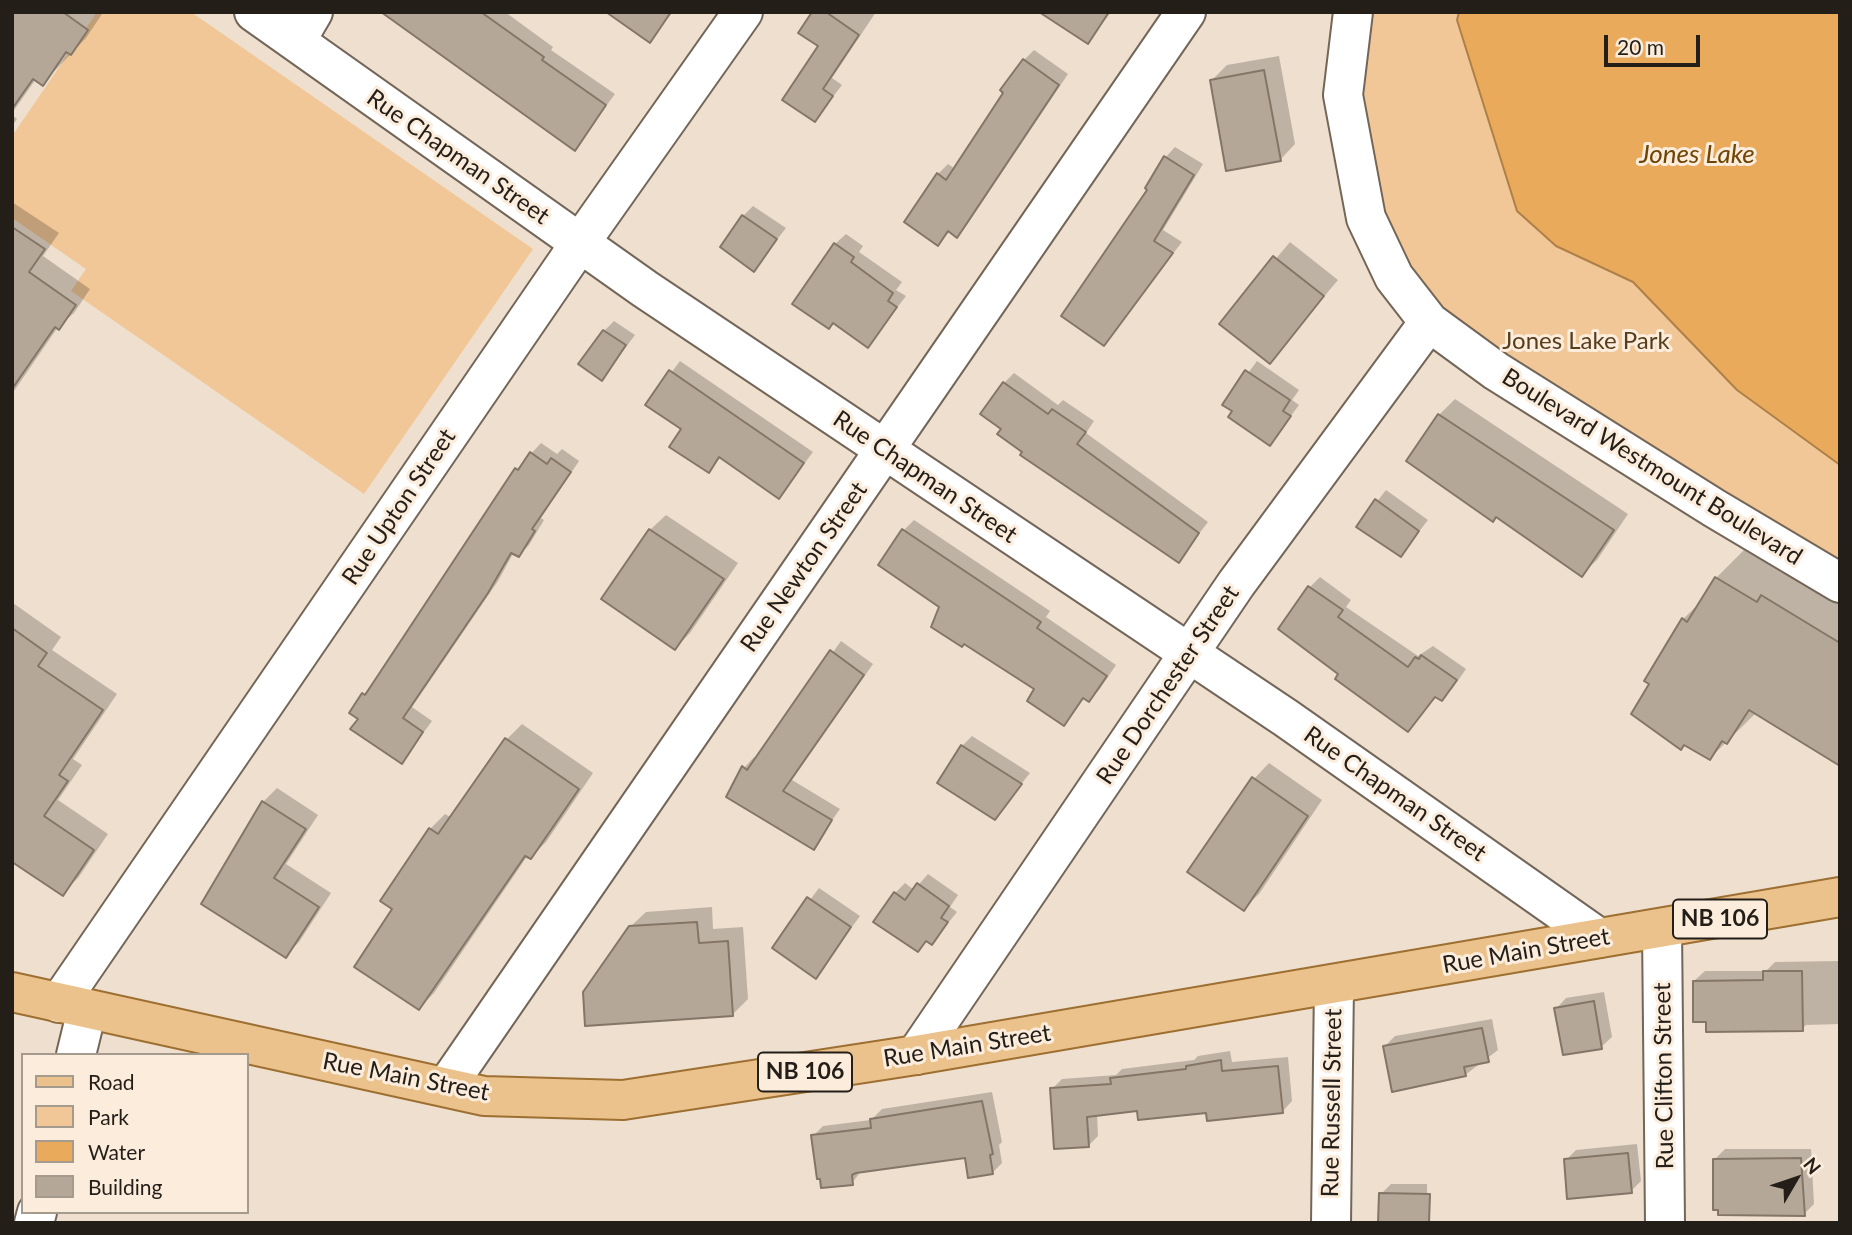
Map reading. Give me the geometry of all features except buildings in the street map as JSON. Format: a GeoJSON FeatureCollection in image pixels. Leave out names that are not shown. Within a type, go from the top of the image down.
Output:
{"type":"FeatureCollection","features":[{"type":"Feature","properties":{"kind":"main road","name":"Rue Main Street"},"geometry":{"type":"LineString","coordinates":[[12,992],[484,1096],[623,1100],[916,1055],[1840,897]]}},
{"type":"Feature","properties":{"kind":"street","name":"Rue Chapman Street"},"geometry":{"type":"LineString","coordinates":[[254,12],[304,27],[580,243],[1297,726],[1599,938]]}},
{"type":"Feature","properties":{"kind":"street","name":"Rue Upton Street"},"geometry":{"type":"LineString","coordinates":[[73,1007],[580,243],[743,12]]}},
{"type":"Feature","properties":{"kind":"street","name":"Rue Newton Street"},"geometry":{"type":"LineString","coordinates":[[446,1087],[1186,12]]}},
{"type":"Feature","properties":{"kind":"street","name":"Boulevard Westmount Boulevard"},"geometry":{"type":"LineString","coordinates":[[1353,12],[1343,95],[1366,218],[1394,278],[1429,323],[1507,378],[1714,508],[1840,583]]}},
{"type":"Feature","properties":{"kind":"street","name":"Rue Dorchester Street"},"geometry":{"type":"LineString","coordinates":[[916,1055],[1236,584],[1429,323]]}},
{"type":"Feature","properties":{"kind":"street","name":"Rue Clifton Street"},"geometry":{"type":"LineString","coordinates":[[1662,929],[1665,1223]]}},
{"type":"Feature","properties":{"kind":"street","name":"Rue Russell Street"},"geometry":{"type":"LineString","coordinates":[[1331,1223],[1334,984]]}},
{"type":"Feature","properties":{"kind":"street"},"geometry":{"type":"LineString","coordinates":[[73,1007],[76,1053]]}},
{"type":"Feature","properties":{"kind":"green space"},"geometry":{"type":"Polygon","coordinates":[[[97,12],[191,12],[533,249],[364,494],[71,291],[86,269],[12,218],[12,136],[97,12]]]}},
{"type":"Feature","properties":{"kind":"green space","name":"Jones Lake Park"},"geometry":{"type":"Polygon","coordinates":[[[1353,12],[1459,12],[1457,20],[1556,246],[1633,282],[1737,390],[1840,465],[1840,583],[1714,508],[1394,277],[1350,26],[1353,12]]]}},
{"type":"Feature","properties":{"kind":"water","name":"Jones Lake"},"geometry":{"type":"Polygon","coordinates":[[[1459,12],[1840,12],[1840,465],[1737,390],[1633,282],[1556,246],[1517,211],[1457,20],[1459,12]]]}}]}
